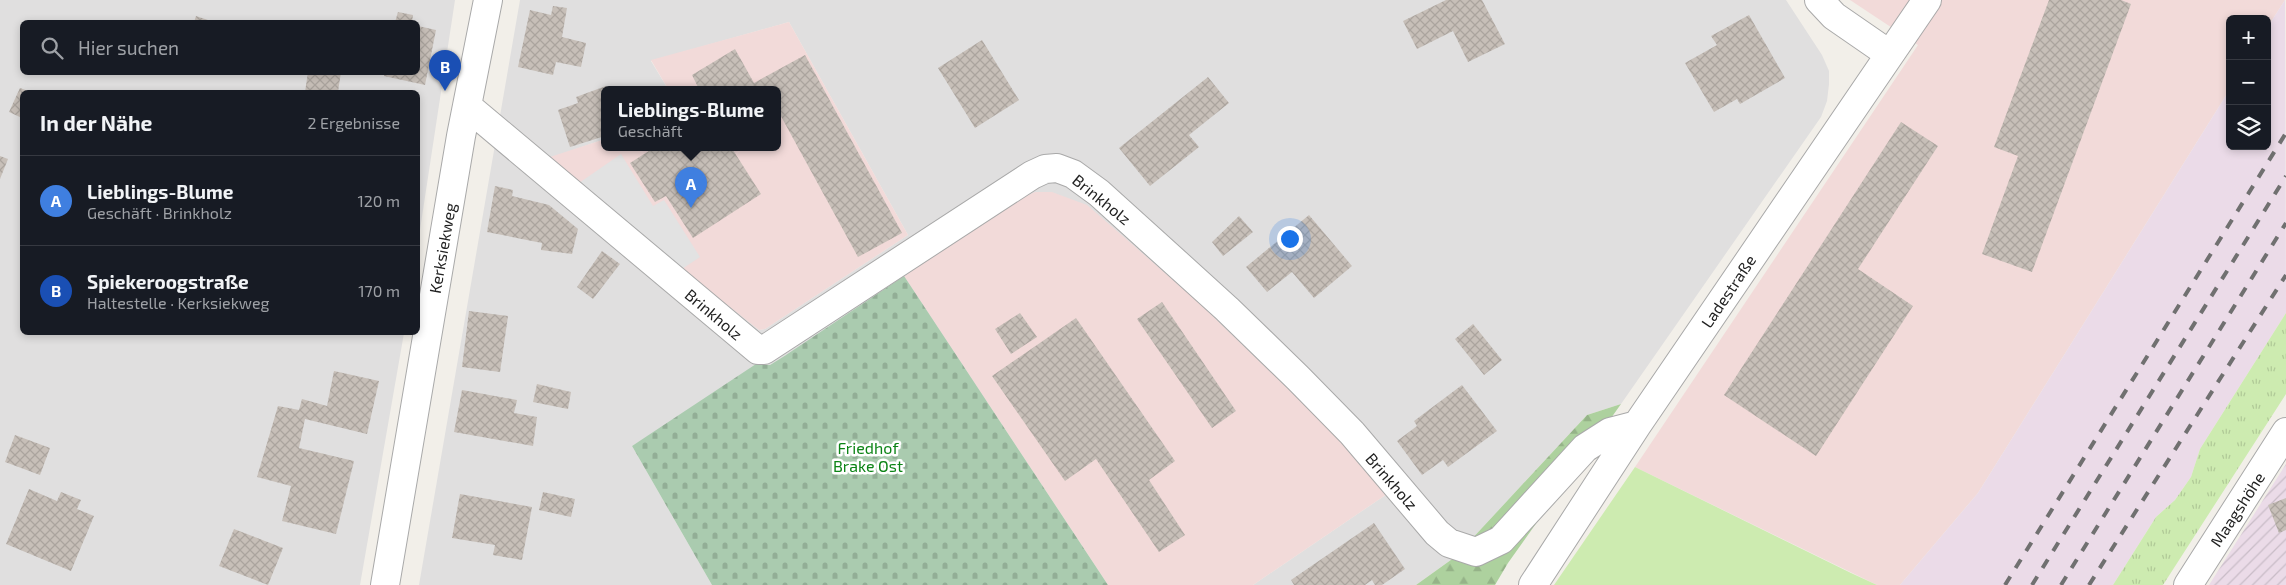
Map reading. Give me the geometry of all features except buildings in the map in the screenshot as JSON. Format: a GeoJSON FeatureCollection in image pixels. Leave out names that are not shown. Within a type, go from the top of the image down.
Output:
{"type":"FeatureCollection","features":[{"type":"Feature","properties":{"kind":"street","name":"Kerksiekweg"},"geometry":{"type":"LineString","coordinates":[[385,585],[467,106],[488,0]]}},
{"type":"Feature","properties":{"kind":"street"},"geometry":{"type":"LineString","coordinates":[[1819,0],[1834,16],[1889,54]]}},
{"type":"Feature","properties":{"kind":"street","name":"Ladestraße"},"geometry":{"type":"LineString","coordinates":[[1533,585],[1637,425],[1927,0]]}},
{"type":"Feature","properties":{"kind":"street","name":"Brinkholz"},"geometry":{"type":"LineString","coordinates":[[467,106],[758,350],[764,350],[1032,175],[1045,168],[1057,168],[1073,174],[1099,194],[1227,308],[1277,357],[1352,433],[1437,533],[1449,543],[1476,552],[1501,540],[1585,448],[1610,432],[1637,425]]}},
{"type":"Feature","properties":{"kind":"street","name":"Maagshöhe"},"geometry":{"type":"LineString","coordinates":[[2188,585],[2286,432]]}},
{"type":"Feature","properties":{"kind":"shaded area"},"geometry":{"type":"Polygon","coordinates":[[[0,0],[455,0],[420,230],[420,90],[20,90],[20,335],[404,335],[360,585],[0,585],[0,0]]]}},
{"type":"Feature","properties":{"kind":"shaded area"},"geometry":{"type":"Polygon","coordinates":[[[520,0],[1786,0],[1822,55],[1829,71],[1829,84],[1827,101],[1821,117],[1621,404],[1587,415],[1455,557],[1416,585],[1253,585],[1387,494],[786,355],[770,365],[762,366],[632,446],[712,585],[419,585],[520,0]],[[789,22],[651,61],[666,86],[601,86],[601,140],[550,158],[759,330],[765,329],[908,235],[789,22]]]}},
{"type":"Feature","properties":{"kind":"shaded area"},"geometry":{"type":"Polygon","coordinates":[[[1850,0],[2285,0],[2271,22],[2271,15],[2226,15],[2226,95],[1978,493],[1900,585],[1877,585],[1635,467],[1918,45],[1850,0]]]}},
{"type":"Feature","properties":{"kind":"shaded area"},"geometry":{"type":"Polygon","coordinates":[[[2285,0],[2286,313],[2200,449],[2191,477],[2175,500],[2156,517],[2113,585],[1900,585],[1978,493],[2226,95],[2226,150],[2271,150],[2271,22],[2285,0]]]}},
{"type":"Feature","properties":{"kind":"shaded area"},"geometry":{"type":"Polygon","coordinates":[[[789,22],[908,235],[765,329],[759,330],[682,269],[550,157],[601,140],[601,151],[781,151],[781,86],[666,86],[651,60],[789,22]]]}},
{"type":"Feature","properties":{"kind":"shaded area"},"geometry":{"type":"Polygon","coordinates":[[[621,154],[653,206],[664,200],[700,257],[682,269],[579,183],[621,154]]]}},
{"type":"Feature","properties":{"kind":"shaded area"},"geometry":{"type":"Polygon","coordinates":[[[1035,192],[1052,192],[1087,205],[1197,301],[1340,439],[1387,494],[1253,585],[1108,585],[904,276],[1018,200],[1035,192]]]}},
{"type":"Feature","properties":{"kind":"shaded area"},"geometry":{"type":"Polygon","coordinates":[[[2286,464],[2286,585],[2209,585],[2286,464]]]}},
{"type":"Feature","properties":{"kind":"green space","name":"Friedhof Brake Ost"},"geometry":{"type":"Polygon","coordinates":[[[904,276],[1108,585],[712,585],[632,446],[756,364],[770,365],[786,355],[904,276]]]}},
{"type":"Feature","properties":{"kind":"green space"},"geometry":{"type":"Polygon","coordinates":[[[2286,313],[2286,394],[2163,585],[2113,585],[2156,517],[2175,500],[2191,477],[2200,449],[2286,313]]]}},
{"type":"Feature","properties":{"kind":"green space"},"geometry":{"type":"Polygon","coordinates":[[[1621,404],[1508,563],[1495,585],[1416,585],[1455,557],[1587,415],[1621,404]]]}},
{"type":"Feature","properties":{"kind":"green space"},"geometry":{"type":"Polygon","coordinates":[[[1635,467],[1851,573],[1877,585],[1554,585],[1635,467]]]}},
{"type":"Feature","properties":{"kind":"railway"},"geometry":{"type":"LineString","coordinates":[[2005,585],[2286,133]]}},
{"type":"Feature","properties":{"kind":"railway"},"geometry":{"type":"LineString","coordinates":[[2032,585],[2286,176]]}},
{"type":"Feature","properties":{"kind":"railway"},"geometry":{"type":"LineString","coordinates":[[2061,585],[2286,223]]}},
{"type":"Feature","properties":{"kind":"railway"},"geometry":{"type":"LineString","coordinates":[[2089,585],[2286,275]]}},
{"type":"Feature","properties":{"kind":"place","name":"Spiekeroogstraße"},"geometry":{"type":"Point","coordinates":[445,91]}},
{"type":"Feature","properties":{"kind":"place","name":"Lieblings-Blume"},"geometry":{"type":"Point","coordinates":[691,208]}}]}
